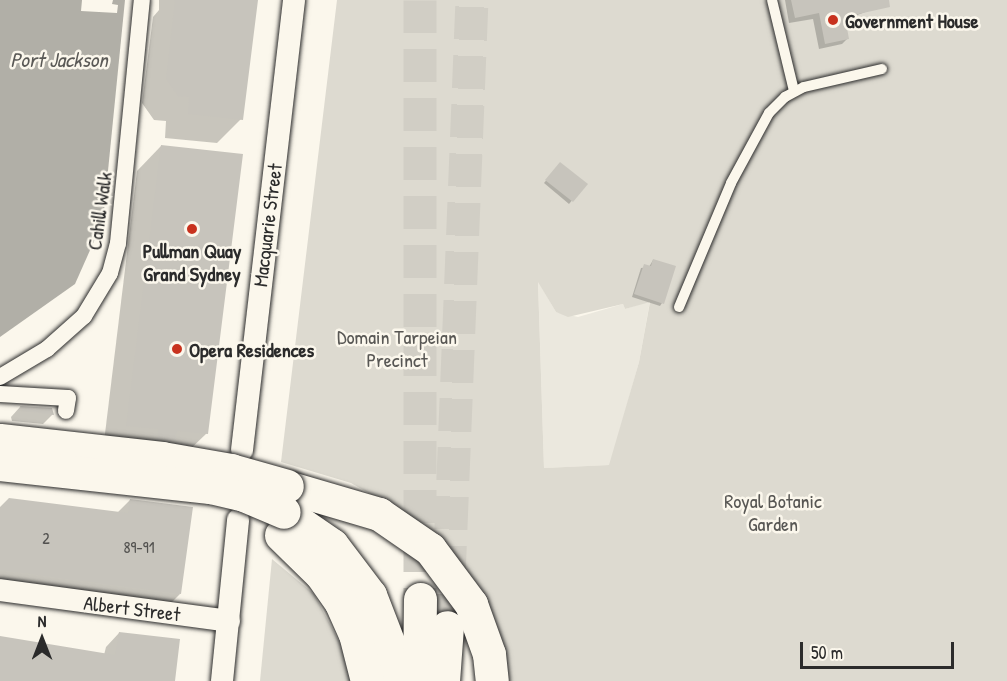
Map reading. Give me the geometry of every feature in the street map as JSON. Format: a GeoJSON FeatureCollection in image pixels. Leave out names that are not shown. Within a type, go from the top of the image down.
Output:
{"type":"FeatureCollection","features":[{"type":"Feature","properties":{"kind":"highway"},"geometry":{"type":"LineString","coordinates":[[0,440],[162,458],[231,470],[287,505],[332,545],[370,595],[386,636],[394,681]]}},
{"type":"Feature","properties":{"kind":"highway"},"geometry":{"type":"LineString","coordinates":[[0,464],[225,490],[287,505],[393,536],[422,561],[453,606],[469,654],[472,681]]}},
{"type":"Feature","properties":{"kind":"highway"},"geometry":{"type":"LineString","coordinates":[[287,505],[316,568],[341,603],[355,634],[367,681]]}},
{"type":"Feature","properties":{"kind":"highway"},"geometry":{"type":"LineString","coordinates":[[287,505],[379,514],[430,549],[471,604],[487,645],[492,681]]}},
{"type":"Feature","properties":{"kind":"highway"},"geometry":{"type":"LineString","coordinates":[[419,681],[420,598]]}},
{"type":"Feature","properties":{"kind":"highway"},"geometry":{"type":"LineString","coordinates":[[443,681],[447,627]]}},
{"type":"Feature","properties":{"kind":"street","name":"Cahill Walk"},"geometry":{"type":"LineString","coordinates":[[0,377],[21,367],[84,316],[110,273],[118,243],[142,0]]}},
{"type":"Feature","properties":{"kind":"street","name":"Macquarie Street"},"geometry":{"type":"LineString","coordinates":[[242,450],[294,0]]}},
{"type":"Feature","properties":{"kind":"street"},"geometry":{"type":"LineString","coordinates":[[0,393],[68,398],[66,411]]}},
{"type":"Feature","properties":{"kind":"street"},"geometry":{"type":"LineString","coordinates":[[222,681],[238,520]]}},
{"type":"Feature","properties":{"kind":"street","name":"Albert Street"},"geometry":{"type":"LineString","coordinates":[[0,590],[229,621]]}},
{"type":"Feature","properties":{"kind":"lane"},"geometry":{"type":"LineString","coordinates":[[772,0],[794,91]]}},
{"type":"Feature","properties":{"kind":"lane"},"geometry":{"type":"LineString","coordinates":[[679,307],[755,136],[777,104],[794,91],[882,69]]}},
{"type":"Feature","properties":{"kind":"shaded area"},"geometry":{"type":"Polygon","coordinates":[[[538,281],[556,312],[578,317],[623,304],[625,309],[650,301],[639,362],[610,465],[544,468],[538,281]]]}},
{"type":"Feature","properties":{"kind":"green space"},"geometry":{"type":"Polygon","coordinates":[[[337,0],[1007,0],[1007,681],[504,681],[388,504],[351,483],[281,462],[337,0]],[[538,282],[544,468],[609,465],[639,362],[650,302],[625,309],[623,304],[568,317],[556,312],[538,282]]]}},
{"type":"Feature","properties":{"kind":"green space"},"geometry":{"type":"Polygon","coordinates":[[[272,559],[314,594],[343,649],[352,681],[260,681],[272,559]]]}},
{"type":"Feature","properties":{"kind":"water","name":"Port Jackson"},"geometry":{"type":"Polygon","coordinates":[[[0,0],[125,0],[103,221],[75,284],[0,337],[0,0]]]}},
{"type":"Feature","properties":{"kind":"pier"},"geometry":{"type":"Polygon","coordinates":[[[82,0],[113,0],[112,4],[118,5],[117,13],[81,11],[82,0]]]}},
{"type":"Feature","properties":{"kind":"building"},"geometry":{"type":"Polygon","coordinates":[[[175,0],[258,0],[243,120],[188,114],[189,97],[178,96],[166,79],[175,0]]]}},
{"type":"Feature","properties":{"kind":"building","name":"Government House"},"geometry":{"type":"Polygon","coordinates":[[[791,0],[889,0],[890,7],[845,17],[849,39],[825,44],[819,13],[795,18],[791,0]]]}},
{"type":"Feature","properties":{"kind":"building"},"geometry":{"type":"Polygon","coordinates":[[[161,145],[243,154],[208,434],[177,431],[176,441],[157,439],[158,429],[126,426],[161,145]]]}},
{"type":"Feature","properties":{"kind":"building"},"geometry":{"type":"Polygon","coordinates":[[[560,162],[588,184],[573,202],[545,180],[560,162]]]}},
{"type":"Feature","properties":{"kind":"building"},"geometry":{"type":"Polygon","coordinates":[[[653,259],[676,266],[664,304],[634,294],[644,264],[651,266],[653,259]]]}},
{"type":"Feature","properties":{"kind":"building"},"geometry":{"type":"Polygon","coordinates":[[[20,406],[52,408],[54,415],[22,411],[20,406]]]}},
{"type":"Feature","properties":{"kind":"building"},"geometry":{"type":"Polygon","coordinates":[[[9,498],[128,513],[130,499],[193,507],[181,594],[0,570],[0,507],[9,498]]]}},
{"type":"Feature","properties":{"kind":"building"},"geometry":{"type":"Polygon","coordinates":[[[119,632],[180,639],[175,681],[0,681],[0,636],[115,655],[119,632]]]}},
{"type":"Feature","properties":{"kind":"tunnel"},"geometry":{"type":"LineString","coordinates":[[420,0],[420,599]]}},
{"type":"Feature","properties":{"kind":"tunnel"},"geometry":{"type":"LineString","coordinates":[[447,627],[472,0]]}},
{"type":"Feature","properties":{"kind":"place","name":"Government House"},"geometry":{"type":"Point","coordinates":[833,20]}},
{"type":"Feature","properties":{"kind":"place","name":"Pullman Quay Grand Sydney"},"geometry":{"type":"Point","coordinates":[192,229]}},
{"type":"Feature","properties":{"kind":"place","name":"Opera Residences"},"geometry":{"type":"Point","coordinates":[177,349]}},
{"type":"Feature","properties":{"kind":"park label","name":"Domain Tarpeian Precinct"},"geometry":{"type":"Point","coordinates":[397,348]}},
{"type":"Feature","properties":{"kind":"park label","name":"Royal Botanic Garden"},"geometry":{"type":"Point","coordinates":[773,512]}}]}
